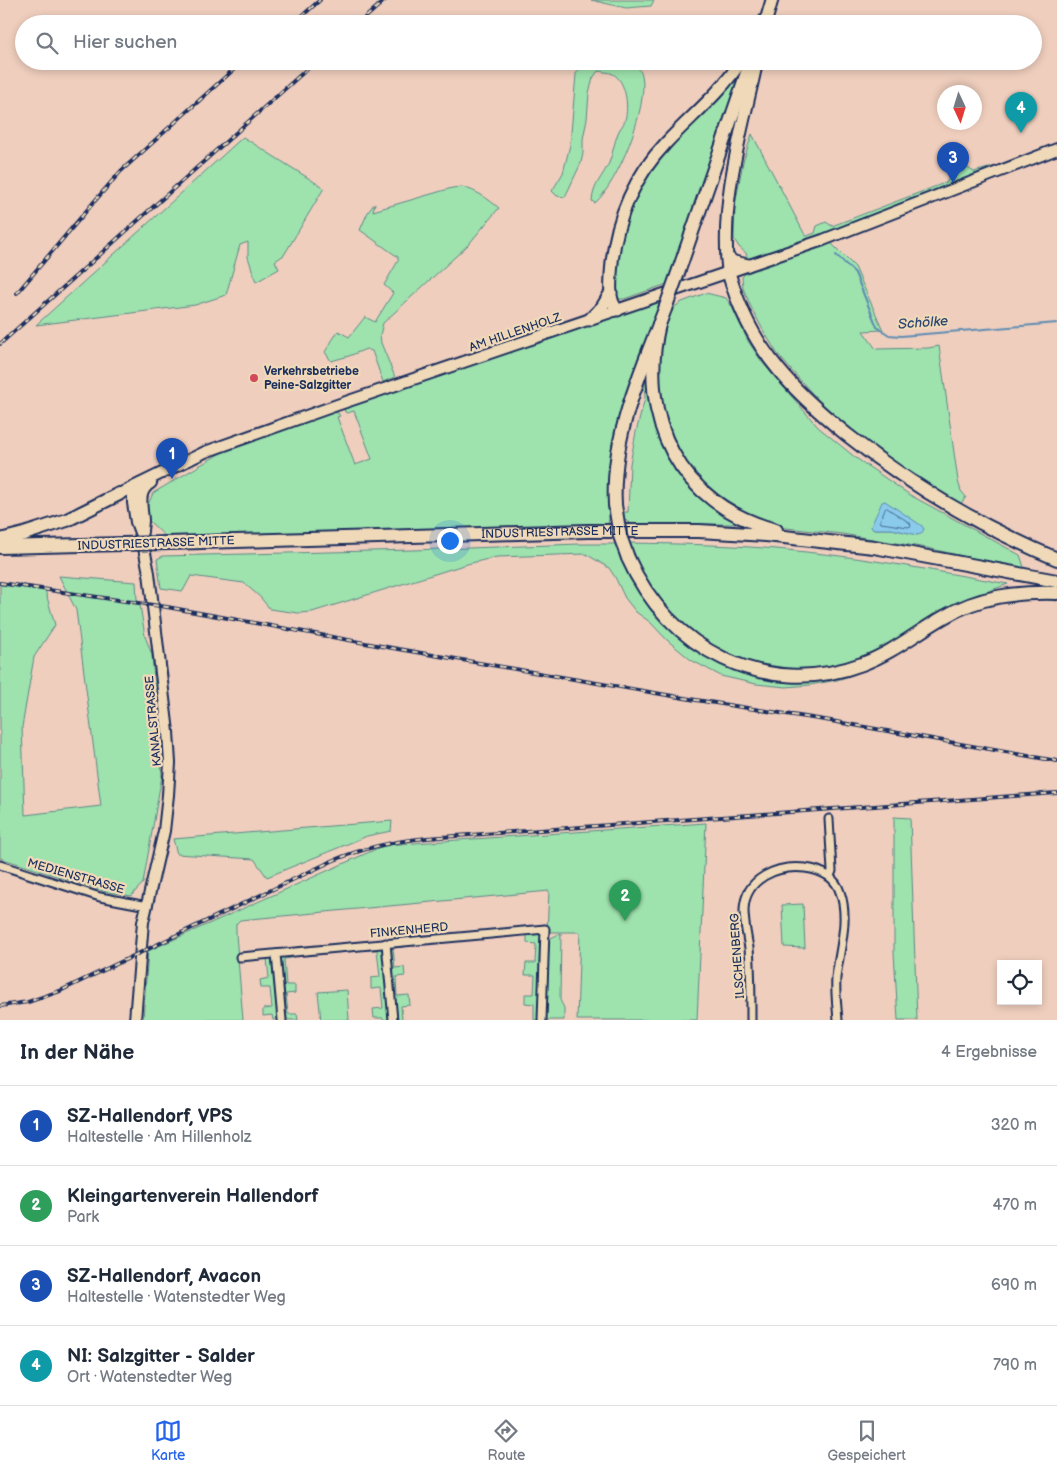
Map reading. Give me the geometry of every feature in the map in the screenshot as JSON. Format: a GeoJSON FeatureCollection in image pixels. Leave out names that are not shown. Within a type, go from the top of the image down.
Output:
{"type":"FeatureCollection","features":[{"type":"Feature","properties":{"kind":"highway"},"geometry":{"type":"LineString","coordinates":[[748,70],[660,324],[655,344],[653,373],[656,407],[669,445],[686,472],[705,493],[732,513],[748,520],[769,528],[814,539]]}},
{"type":"Feature","properties":{"kind":"highway"},"geometry":{"type":"LineString","coordinates":[[728,271],[745,317],[760,344],[794,387],[824,416],[875,456],[924,490],[968,516],[1024,545],[1057,559]]}},
{"type":"Feature","properties":{"kind":"highway"},"geometry":{"type":"LineString","coordinates":[[660,324],[648,350],[625,419],[615,464],[615,505],[618,528],[638,581],[652,601],[677,629],[692,640],[718,656],[763,672],[786,675],[820,674],[862,664],[892,650],[944,616],[976,602],[1009,594],[1057,593]]}},
{"type":"Feature","properties":{"kind":"highway"},"geometry":{"type":"LineString","coordinates":[[0,540],[67,520],[119,494]]}},
{"type":"Feature","properties":{"kind":"highway","name":"INDUSTRIESTRASSE MITTE"},"geometry":{"type":"LineString","coordinates":[[0,548],[643,530],[699,531],[766,534],[874,547],[1057,581]]}},
{"type":"Feature","properties":{"kind":"main road"},"geometry":{"type":"LineString","coordinates":[[767,15],[772,0]]}},
{"type":"Feature","properties":{"kind":"main road"},"geometry":{"type":"LineString","coordinates":[[618,310],[614,306],[610,292],[615,239],[626,204],[636,182],[660,149],[710,100],[734,70]]}},
{"type":"Feature","properties":{"kind":"main road"},"geometry":{"type":"LineString","coordinates":[[728,271],[727,214],[729,192],[744,111],[755,70]]}},
{"type":"Feature","properties":{"kind":"main road"},"geometry":{"type":"LineString","coordinates":[[727,257],[734,262],[748,265]]}},
{"type":"Feature","properties":{"kind":"main road"},"geometry":{"type":"LineString","coordinates":[[589,320],[602,307],[610,292]]}},
{"type":"Feature","properties":{"kind":"street","name":"AM HILLENHOLZ"},"geometry":{"type":"LineString","coordinates":[[119,494],[205,452],[728,271],[823,240],[1057,149]]}},
{"type":"Feature","properties":{"kind":"street","name":"AM HILLENHOLZ"},"geometry":{"type":"LineString","coordinates":[[137,500],[148,485],[192,464],[216,449]]}},
{"type":"Feature","properties":{"kind":"street"},"geometry":{"type":"LineString","coordinates":[[119,494],[137,500],[141,483]]}},
{"type":"Feature","properties":{"kind":"street","name":"KANALSTRASSE"},"geometry":{"type":"LineString","coordinates":[[135,1020],[142,934],[164,831],[170,763],[149,573],[142,538],[143,520],[137,500]]}},
{"type":"Feature","properties":{"kind":"street"},"geometry":{"type":"LineString","coordinates":[[828,819],[832,871],[830,876],[836,882],[840,891],[844,917],[836,981],[838,1020]]}},
{"type":"Feature","properties":{"kind":"street","name":"MEDIENSTRASSE"},"geometry":{"type":"LineString","coordinates":[[0,864],[100,897],[147,906]]}},
{"type":"Feature","properties":{"kind":"street","name":"ILSCHENBERG"},"geometry":{"type":"LineString","coordinates":[[751,1020],[749,948],[744,909],[751,890],[764,875],[790,868],[816,870],[830,876]]}},
{"type":"Feature","properties":{"kind":"street","name":"FINKENHERD"},"geometry":{"type":"LineString","coordinates":[[240,957],[545,929],[542,1020]]}},
{"type":"Feature","properties":{"kind":"street"},"geometry":{"type":"LineString","coordinates":[[386,944],[393,1020]]}},
{"type":"Feature","properties":{"kind":"street"},"geometry":{"type":"LineString","coordinates":[[276,954],[282,1020]]}},
{"type":"Feature","properties":{"kind":"green space"},"geometry":{"type":"Polygon","coordinates":[[[591,0],[654,0],[651,6],[626,8],[591,0]]]}},
{"type":"Feature","properties":{"kind":"green space"},"geometry":{"type":"Polygon","coordinates":[[[578,70],[640,70],[642,75],[641,105],[630,143],[613,179],[595,203],[592,201],[594,190],[609,163],[626,115],[624,88],[617,77],[610,73],[598,71],[593,78],[589,93],[581,163],[565,197],[557,196],[552,191],[563,173],[570,145],[576,74],[578,70]]]}},
{"type":"Feature","properties":{"kind":"green space"},"geometry":{"type":"Polygon","coordinates":[[[738,70],[741,70],[667,284],[624,299],[616,299],[621,225],[647,169],[738,70]]]}},
{"type":"Feature","properties":{"kind":"green space"},"geometry":{"type":"Polygon","coordinates":[[[752,134],[807,236],[815,233],[817,226],[826,222],[832,226],[947,182],[953,167],[963,165],[974,172],[990,166],[992,179],[830,242],[855,267],[883,330],[863,331],[876,349],[939,346],[958,481],[961,491],[966,497],[959,506],[916,483],[842,426],[777,353],[763,330],[743,288],[742,277],[750,269],[746,253],[734,239],[735,205],[743,162],[752,134]]]}},
{"type":"Feature","properties":{"kind":"green space"},"geometry":{"type":"Polygon","coordinates":[[[243,137],[324,188],[284,255],[275,261],[279,269],[256,282],[248,257],[248,242],[240,245],[226,295],[195,305],[36,325],[243,137]]]}},
{"type":"Feature","properties":{"kind":"green space"},"geometry":{"type":"Polygon","coordinates":[[[462,187],[482,195],[499,208],[468,245],[383,323],[380,335],[381,343],[395,377],[383,382],[372,351],[366,349],[331,361],[325,352],[338,331],[349,337],[365,317],[375,322],[393,293],[384,285],[398,261],[398,257],[360,230],[368,212],[375,203],[373,211],[452,188],[462,187]]]}},
{"type":"Feature","properties":{"kind":"green space"},"geometry":{"type":"Polygon","coordinates":[[[706,293],[726,298],[748,341],[762,362],[818,427],[856,458],[910,495],[1020,555],[1025,570],[927,548],[842,534],[777,527],[729,506],[698,479],[689,467],[676,445],[662,408],[658,369],[662,334],[670,310],[682,302],[706,293]],[[878,514],[871,527],[873,529],[892,529],[917,535],[878,514]]]}},
{"type":"Feature","properties":{"kind":"green space"},"geometry":{"type":"Polygon","coordinates":[[[662,297],[609,475],[608,525],[168,539],[149,521],[147,507],[153,493],[226,450],[332,412],[338,413],[340,416],[337,417],[355,465],[372,459],[354,411],[345,412],[344,409],[347,406],[662,297]]]}},
{"type":"Feature","properties":{"kind":"green space"},"geometry":{"type":"Polygon","coordinates":[[[651,351],[668,452],[749,524],[632,524],[623,519],[620,512],[628,512],[630,464],[645,398],[644,382],[651,351]]]}},
{"type":"Feature","properties":{"kind":"green space"},"geometry":{"type":"Polygon","coordinates":[[[627,543],[739,546],[806,552],[933,570],[1008,584],[956,603],[876,653],[839,667],[798,671],[752,664],[708,645],[653,598],[627,543]]]}},
{"type":"Feature","properties":{"kind":"green space"},"geometry":{"type":"Polygon","coordinates":[[[618,544],[635,580],[657,613],[679,635],[703,652],[730,665],[759,674],[789,678],[819,677],[849,672],[878,661],[905,646],[948,617],[973,605],[1000,598],[1027,596],[1054,597],[1057,601],[1034,598],[1014,599],[974,607],[951,619],[879,664],[837,680],[786,687],[756,684],[721,676],[691,660],[667,640],[650,622],[636,612],[625,598],[609,568],[586,554],[497,557],[467,564],[312,612],[298,613],[270,609],[244,583],[191,576],[183,591],[161,588],[157,559],[163,556],[618,544]]]}},
{"type":"Feature","properties":{"kind":"green space"},"geometry":{"type":"Polygon","coordinates":[[[59,576],[136,582],[137,600],[140,605],[145,636],[152,655],[162,775],[143,883],[131,896],[103,891],[0,858],[0,585],[45,590],[55,625],[34,657],[22,727],[25,815],[101,806],[76,610],[59,576]]]}},
{"type":"Feature","properties":{"kind":"green space"},"geometry":{"type":"Polygon","coordinates":[[[894,817],[910,818],[917,1020],[898,1020],[894,952],[894,817]]]}},
{"type":"Feature","properties":{"kind":"green space"},"geometry":{"type":"Polygon","coordinates":[[[392,821],[391,831],[367,836],[267,877],[254,859],[177,854],[173,839],[392,821]]]}},
{"type":"Feature","properties":{"kind":"green space"},"geometry":{"type":"Polygon","coordinates":[[[706,823],[697,1020],[577,1020],[580,932],[547,932],[549,891],[240,920],[236,924],[236,934],[243,1020],[143,1020],[148,951],[385,845],[706,823]]]}},
{"type":"Feature","properties":{"kind":"green space"},"geometry":{"type":"Polygon","coordinates":[[[803,904],[805,948],[784,947],[782,905],[803,904]]]}},
{"type":"Feature","properties":{"kind":"green space"},"geometry":{"type":"Polygon","coordinates":[[[542,929],[539,1020],[534,1020],[534,1004],[525,1003],[525,994],[534,994],[535,975],[525,975],[526,963],[535,963],[536,944],[527,943],[527,931],[542,929]]]}},
{"type":"Feature","properties":{"kind":"green space"},"geometry":{"type":"Polygon","coordinates":[[[561,933],[560,1000],[564,1008],[564,1020],[546,1020],[549,939],[561,933]]]}},
{"type":"Feature","properties":{"kind":"green space"},"geometry":{"type":"Polygon","coordinates":[[[403,942],[404,947],[393,948],[395,968],[404,967],[405,976],[396,977],[397,996],[409,995],[410,1005],[401,1006],[402,1020],[396,1020],[390,943],[403,942]]]}},
{"type":"Feature","properties":{"kind":"green space"},"geometry":{"type":"Polygon","coordinates":[[[383,944],[390,1020],[374,1018],[373,1009],[383,1008],[381,988],[371,989],[371,978],[380,977],[377,950],[368,950],[368,945],[383,944]]]}},
{"type":"Feature","properties":{"kind":"green space"},"geometry":{"type":"Polygon","coordinates":[[[292,952],[292,958],[284,959],[286,985],[295,985],[295,993],[286,994],[288,1014],[297,1014],[298,1020],[287,1020],[281,953],[292,952]]]}},
{"type":"Feature","properties":{"kind":"green space"},"geometry":{"type":"Polygon","coordinates":[[[271,954],[278,1020],[273,1020],[272,1015],[263,1016],[263,1009],[272,1008],[270,988],[261,988],[260,980],[269,978],[267,959],[258,959],[258,955],[271,954]]]}},
{"type":"Feature","properties":{"kind":"green space"},"geometry":{"type":"Polygon","coordinates":[[[347,990],[349,1020],[321,1020],[318,992],[347,990]]]}},
{"type":"Feature","properties":{"kind":"water"},"geometry":{"type":"Polygon","coordinates":[[[885,501],[922,526],[924,529],[921,534],[917,535],[892,529],[873,529],[871,527],[874,520],[882,502],[885,501]]]}},
{"type":"Feature","properties":{"kind":"waterway","name":"Schölke"},"geometry":{"type":"LineString","coordinates":[[836,255],[855,273],[877,327],[889,335],[901,336],[1057,323]]}},
{"type":"Feature","properties":{"kind":"railway"},"geometry":{"type":"LineString","coordinates":[[303,15],[320,0]]}},
{"type":"Feature","properties":{"kind":"railway"},"geometry":{"type":"LineString","coordinates":[[368,15],[385,0]]}},
{"type":"Feature","properties":{"kind":"railway"},"geometry":{"type":"LineString","coordinates":[[17,293],[121,171],[233,70]]}},
{"type":"Feature","properties":{"kind":"railway"},"geometry":{"type":"LineString","coordinates":[[0,344],[306,70]]}},
{"type":"Feature","properties":{"kind":"railway"},"geometry":{"type":"LineString","coordinates":[[0,583],[167,607],[398,649],[831,721],[1057,761]]}},
{"type":"Feature","properties":{"kind":"railway"},"geometry":{"type":"LineString","coordinates":[[0,1006],[28,1002],[60,991],[332,861],[355,852],[391,843],[427,838],[1057,793]]}},
{"type":"Feature","properties":{"kind":"place","name":"NI: Salzgitter - Salder"},"geometry":{"type":"Point","coordinates":[1021,133]}},
{"type":"Feature","properties":{"kind":"place","name":"SZ-Hallendorf, Avacon"},"geometry":{"type":"Point","coordinates":[953,183]}},
{"type":"Feature","properties":{"kind":"place","name":"Verkehrsbetriebe Peine-Salzgitter"},"geometry":{"type":"Point","coordinates":[254,378]}},
{"type":"Feature","properties":{"kind":"place","name":"SZ-Hallendorf, VPS"},"geometry":{"type":"Point","coordinates":[172,479]}},
{"type":"Feature","properties":{"kind":"place","name":"Kleingartenverein Hallendorf"},"geometry":{"type":"Point","coordinates":[625,921]}}]}
